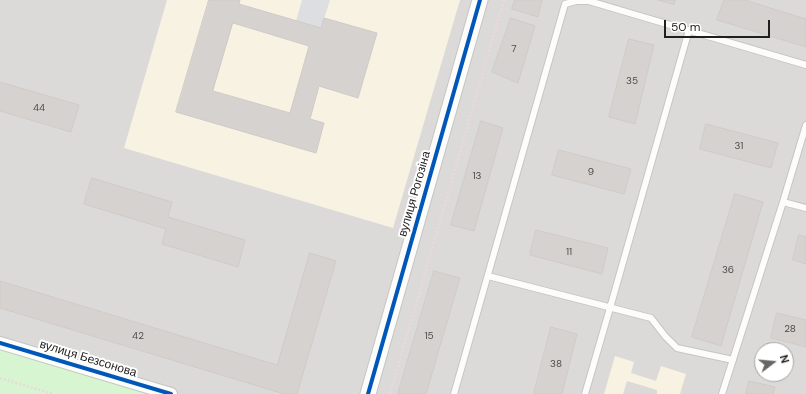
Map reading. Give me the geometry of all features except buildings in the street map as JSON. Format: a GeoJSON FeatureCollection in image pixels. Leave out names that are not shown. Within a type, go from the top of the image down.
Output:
{"type":"FeatureCollection","features":[{"type":"Feature","properties":{"kind":"street","name":"вулиця Рогозіна"},"geometry":{"type":"LineString","coordinates":[[368,394],[480,0]]}},
{"type":"Feature","properties":{"kind":"street","name":"вулиця Безсонова"},"geometry":{"type":"LineString","coordinates":[[0,343],[171,394]]}},
{"type":"Feature","properties":{"kind":"lane"},"geometry":{"type":"LineString","coordinates":[[454,394],[565,4],[576,1],[589,1],[806,65]]}},
{"type":"Feature","properties":{"kind":"lane"},"geometry":{"type":"LineString","coordinates":[[585,394],[689,30]]}},
{"type":"Feature","properties":{"kind":"lane"},"geometry":{"type":"LineString","coordinates":[[722,394],[806,125]]}},
{"type":"Feature","properties":{"kind":"lane"},"geometry":{"type":"LineString","coordinates":[[783,202],[806,208]]}},
{"type":"Feature","properties":{"kind":"lane"},"geometry":{"type":"LineString","coordinates":[[488,276],[651,318],[665,336],[677,348],[733,360]]}},
{"type":"Feature","properties":{"kind":"path"},"geometry":{"type":"LineString","coordinates":[[390,394],[504,0]]}},
{"type":"Feature","properties":{"kind":"path"},"geometry":{"type":"LineString","coordinates":[[0,378],[53,394]]}},
{"type":"Feature","properties":{"kind":"shaded area"},"geometry":{"type":"Polygon","coordinates":[[[0,0],[806,0],[806,394],[0,394],[0,0]]]}},
{"type":"Feature","properties":{"kind":"shaded area"},"geometry":{"type":"Polygon","coordinates":[[[167,0],[460,0],[393,228],[124,148],[167,0]]]}},
{"type":"Feature","properties":{"kind":"shaded area"},"geometry":{"type":"Polygon","coordinates":[[[302,0],[330,0],[321,28],[296,21],[302,0]]]}},
{"type":"Feature","properties":{"kind":"shaded area"},"geometry":{"type":"Polygon","coordinates":[[[615,356],[634,362],[631,373],[656,381],[661,366],[686,374],[680,394],[657,394],[657,390],[627,381],[623,394],[604,394],[615,356]]]}},
{"type":"Feature","properties":{"kind":"green space"},"geometry":{"type":"Polygon","coordinates":[[[0,349],[151,394],[0,394],[0,349]]]}},
{"type":"Feature","properties":{"kind":"cycle path"},"geometry":{"type":"LineString","coordinates":[[368,394],[480,0]]}},
{"type":"Feature","properties":{"kind":"cycle path"},"geometry":{"type":"LineString","coordinates":[[0,343],[171,394]]}}]}
